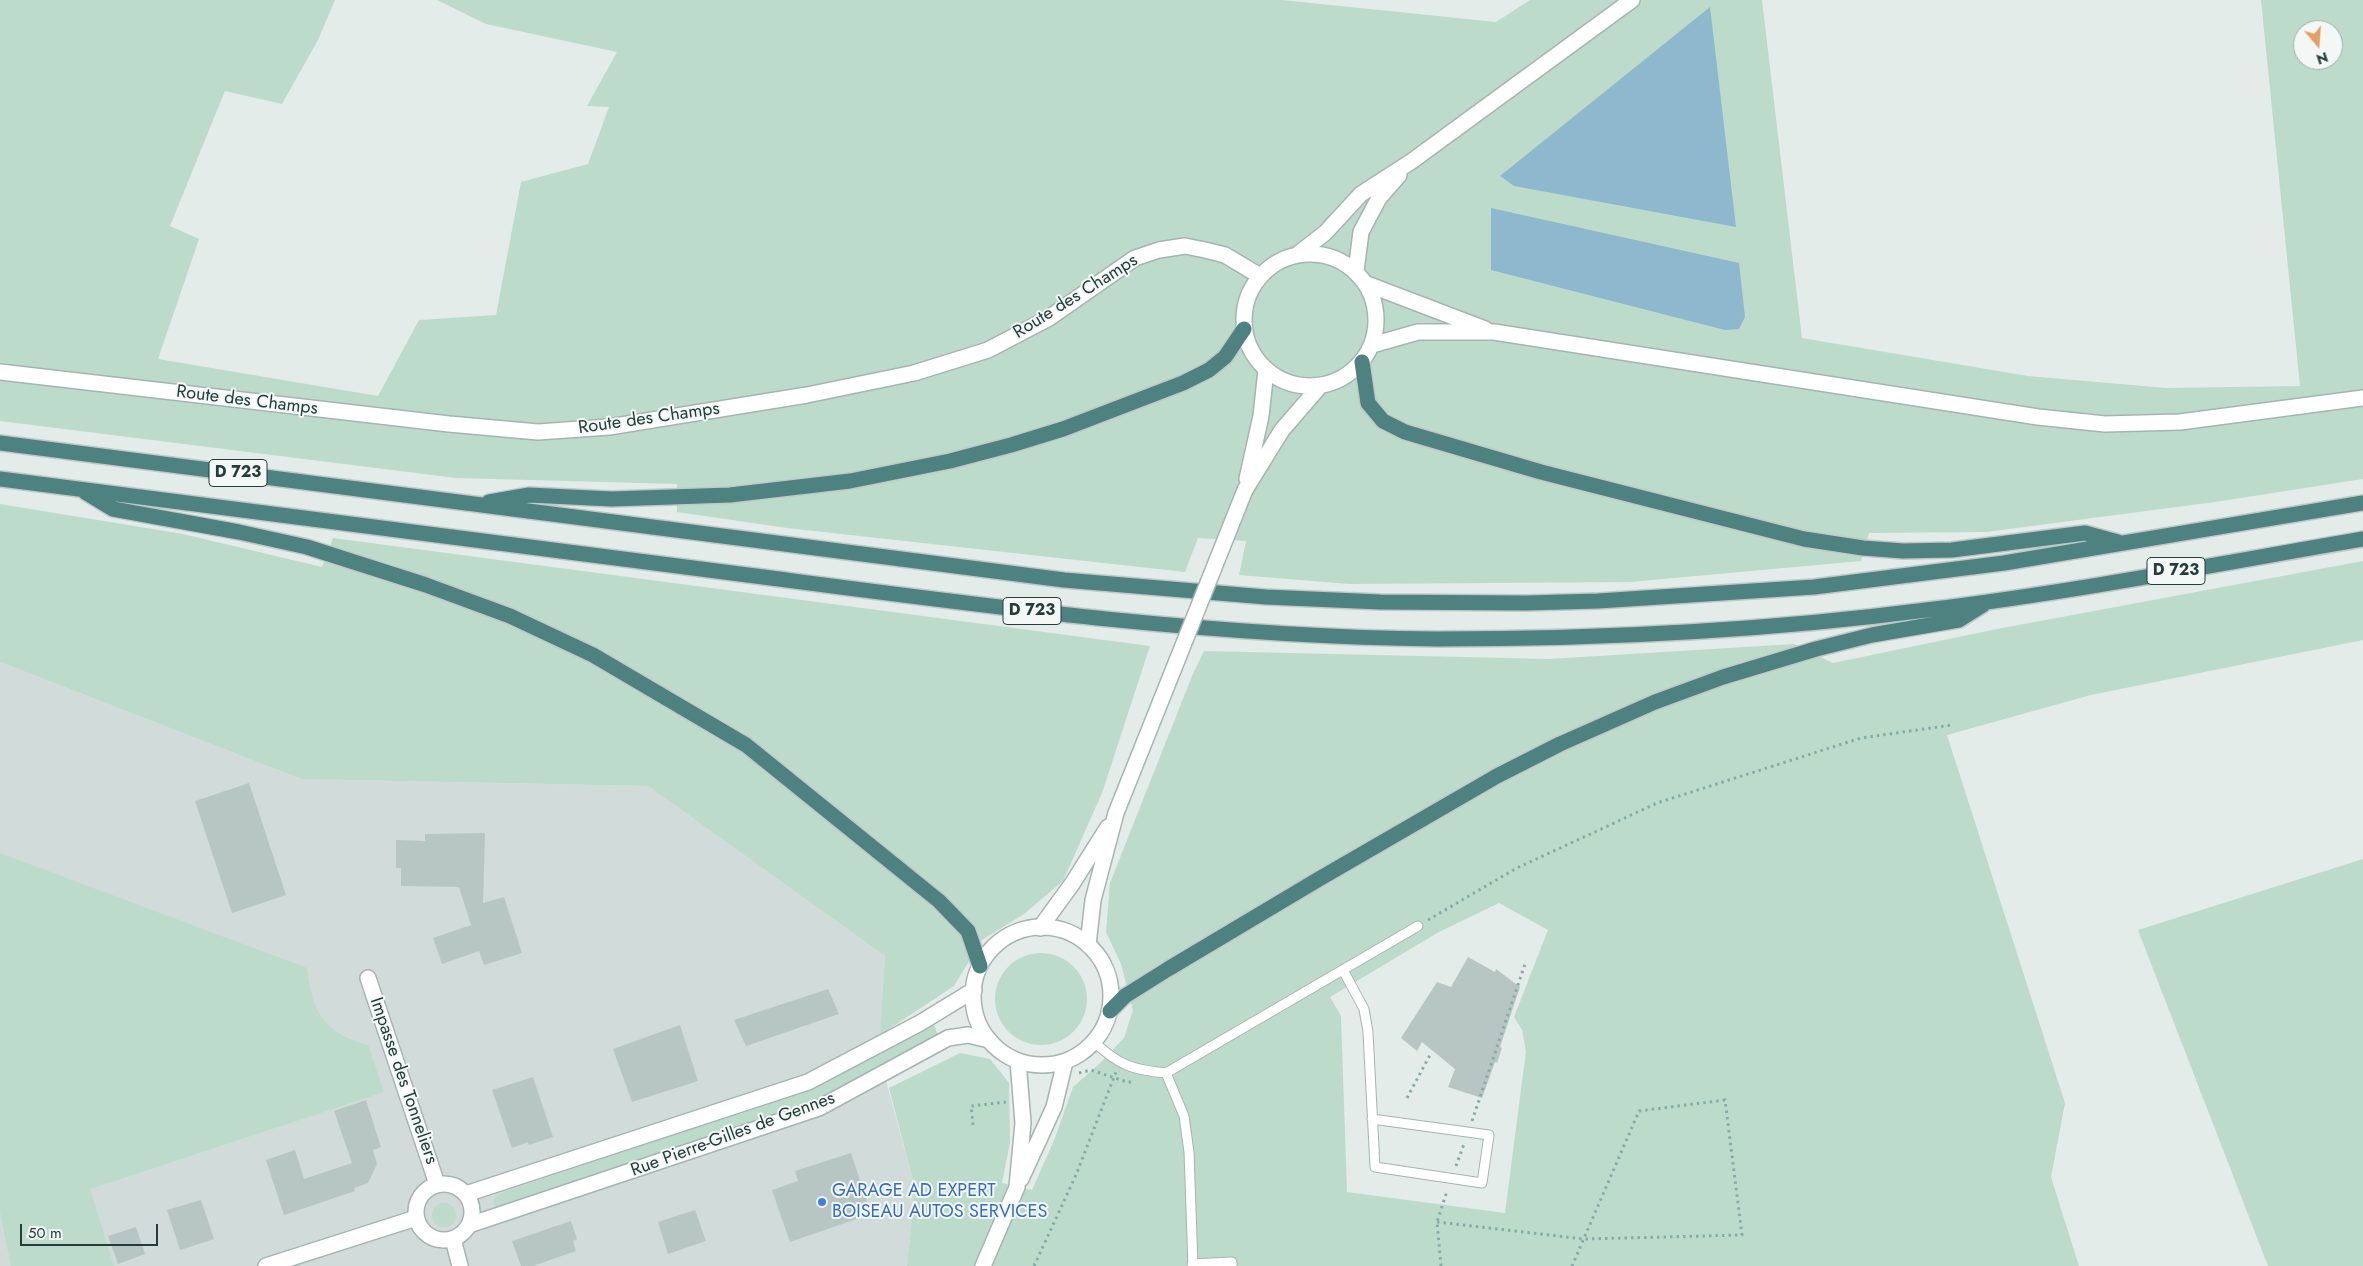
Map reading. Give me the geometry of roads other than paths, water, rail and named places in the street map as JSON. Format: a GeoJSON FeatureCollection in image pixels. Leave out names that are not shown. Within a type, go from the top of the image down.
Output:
{"type":"FeatureCollection","features":[{"type":"Feature","properties":{"kind":"highway"},"geometry":{"type":"LineString","coordinates":[[475,505],[529,494],[612,499],[672,498],[802,489],[926,467],[1019,443],[1182,384],[1209,370],[1225,357],[1244,329]]}},
{"type":"Feature","properties":{"kind":"highway"},"geometry":{"type":"LineString","coordinates":[[1362,362],[1368,404],[1384,420],[1404,432],[1541,472],[1804,539],[1863,548],[1903,551],[1961,549],[2085,533],[2125,544]]}},
{"type":"Feature","properties":{"kind":"highway","name":"D 723"},"geometry":{"type":"LineString","coordinates":[[0,443],[1130,587],[1266,597],[1380,602],[1526,603],[1738,593],[1930,574],[2125,544],[2363,503]]}},
{"type":"Feature","properties":{"kind":"highway","name":"D 723"},"geometry":{"type":"LineString","coordinates":[[0,479],[1081,617],[1285,634],[1499,638],[1673,633],[1845,620],[1988,602],[2363,539]]}},
{"type":"Feature","properties":{"kind":"highway"},"geometry":{"type":"LineString","coordinates":[[80,489],[113,510],[239,532],[307,547],[408,579],[510,616],[594,655],[746,745],[939,901],[968,931],[980,966]]}},
{"type":"Feature","properties":{"kind":"highway"},"geometry":{"type":"LineString","coordinates":[[1110,1011],[1125,996],[1302,889],[1497,776],[1560,744],[1655,702],[1723,677],[1816,649],[1872,635],[1959,620],[1988,602]]}},
{"type":"Feature","properties":{"kind":"street"},"geometry":{"type":"LineString","coordinates":[[1298,254],[1319,254],[1332,257],[1356,271],[1367,284],[1375,304],[1377,324],[1372,345],[1362,362],[1350,373],[1336,381],[1320,386],[1301,386],[1282,381],[1266,370],[1248,344],[1244,329],[1244,310],[1250,292],[1260,276],[1277,262],[1298,254],[1325,233],[1361,194],[1412,161],[1632,0]]}},
{"type":"Feature","properties":{"kind":"street"},"geometry":{"type":"LineString","coordinates":[[1356,271],[1361,232],[1379,198],[1412,161]]}},
{"type":"Feature","properties":{"kind":"street","name":"Route des Champs"},"geometry":{"type":"LineString","coordinates":[[0,372],[448,424],[538,432],[609,427],[807,395],[914,373],[988,350],[1049,318],[1135,258],[1158,250],[1185,246],[1206,250],[1225,255],[1260,276]]}},
{"type":"Feature","properties":{"kind":"street"},"geometry":{"type":"LineString","coordinates":[[1367,284],[1494,332]]}},
{"type":"Feature","properties":{"kind":"street"},"geometry":{"type":"LineString","coordinates":[[1372,345],[1418,332],[1494,332],[2038,417],[2105,424],[2180,422],[2363,398]]}},
{"type":"Feature","properties":{"kind":"street"},"geometry":{"type":"LineString","coordinates":[[1088,945],[1093,900],[1116,813],[1245,490],[1261,416],[1266,370]]}},
{"type":"Feature","properties":{"kind":"street"},"geometry":{"type":"LineString","coordinates":[[1245,490],[1282,430],[1320,386]]}},
{"type":"Feature","properties":{"kind":"street"},"geometry":{"type":"LineString","coordinates":[[1040,928],[1072,884],[1116,813]]}},
{"type":"Feature","properties":{"kind":"street"},"geometry":{"type":"LineString","coordinates":[[1040,928],[1058,929],[1074,935],[1088,945],[1100,959],[1108,975],[1111,993],[1110,1011],[1104,1028],[1094,1042],[1081,1054],[1065,1062],[1042,1066],[1018,1061],[1003,1053],[989,1040],[980,1026],[974,1008],[974,990],[980,966],[991,951],[1005,939],[1022,931],[1040,928]]}},
{"type":"Feature","properties":{"kind":"street","name":"Impasse des Tonneliers"},"geometry":{"type":"LineString","coordinates":[[368,978],[437,1184]]}},
{"type":"Feature","properties":{"kind":"street","name":"Rue Pierre-Gilles de Gennes"},"geometry":{"type":"LineString","coordinates":[[466,1194],[808,1082],[920,1023],[974,990]]}},
{"type":"Feature","properties":{"kind":"street","name":"Rue Pierre-Gilles de Gennes"},"geometry":{"type":"LineString","coordinates":[[453,1239],[469,1226],[819,1108],[948,1038],[968,1035],[989,1040]]}},
{"type":"Feature","properties":{"kind":"street"},"geometry":{"type":"LineString","coordinates":[[1017,1187],[1024,1123],[1018,1061]]}},
{"type":"Feature","properties":{"kind":"street"},"geometry":{"type":"LineString","coordinates":[[983,1266],[1054,1107],[1065,1062]]}},
{"type":"Feature","properties":{"kind":"street"},"geometry":{"type":"LineString","coordinates":[[460,1266],[453,1239],[434,1238],[426,1234],[420,1226],[416,1218],[418,1200],[423,1193],[437,1184],[453,1185],[466,1194],[472,1209],[469,1226]]}},
{"type":"Feature","properties":{"kind":"street"},"geometry":{"type":"LineString","coordinates":[[266,1266],[416,1218]]}},
{"type":"Feature","properties":{"kind":"lane"},"geometry":{"type":"LineString","coordinates":[[1094,1042],[1112,1059],[1141,1071],[1166,1073],[1418,926]]}},
{"type":"Feature","properties":{"kind":"lane"},"geometry":{"type":"LineString","coordinates":[[1343,970],[1364,1010],[1368,1032],[1372,1118],[1375,1167],[1482,1183],[1489,1135],[1372,1118]]}},
{"type":"Feature","properties":{"kind":"lane"},"geometry":{"type":"LineString","coordinates":[[1166,1073],[1184,1116],[1189,1152],[1192,1265],[1232,1262],[1232,1266]]}},
{"type":"Feature","properties":{"kind":"water"},"geometry":{"type":"Polygon","coordinates":[[[1710,7],[1736,227],[1514,186],[1500,176],[1710,7]]]}},
{"type":"Feature","properties":{"kind":"water"},"geometry":{"type":"Polygon","coordinates":[[[1491,208],[1739,263],[1745,317],[1739,329],[1725,330],[1491,270],[1491,208]]]}},
{"type":"Feature","properties":{"kind":"place","name":"GARAGE AD EXPERT BOISEAU AUTOS SERVICES"},"geometry":{"type":"Point","coordinates":[822,1202]}}]}
